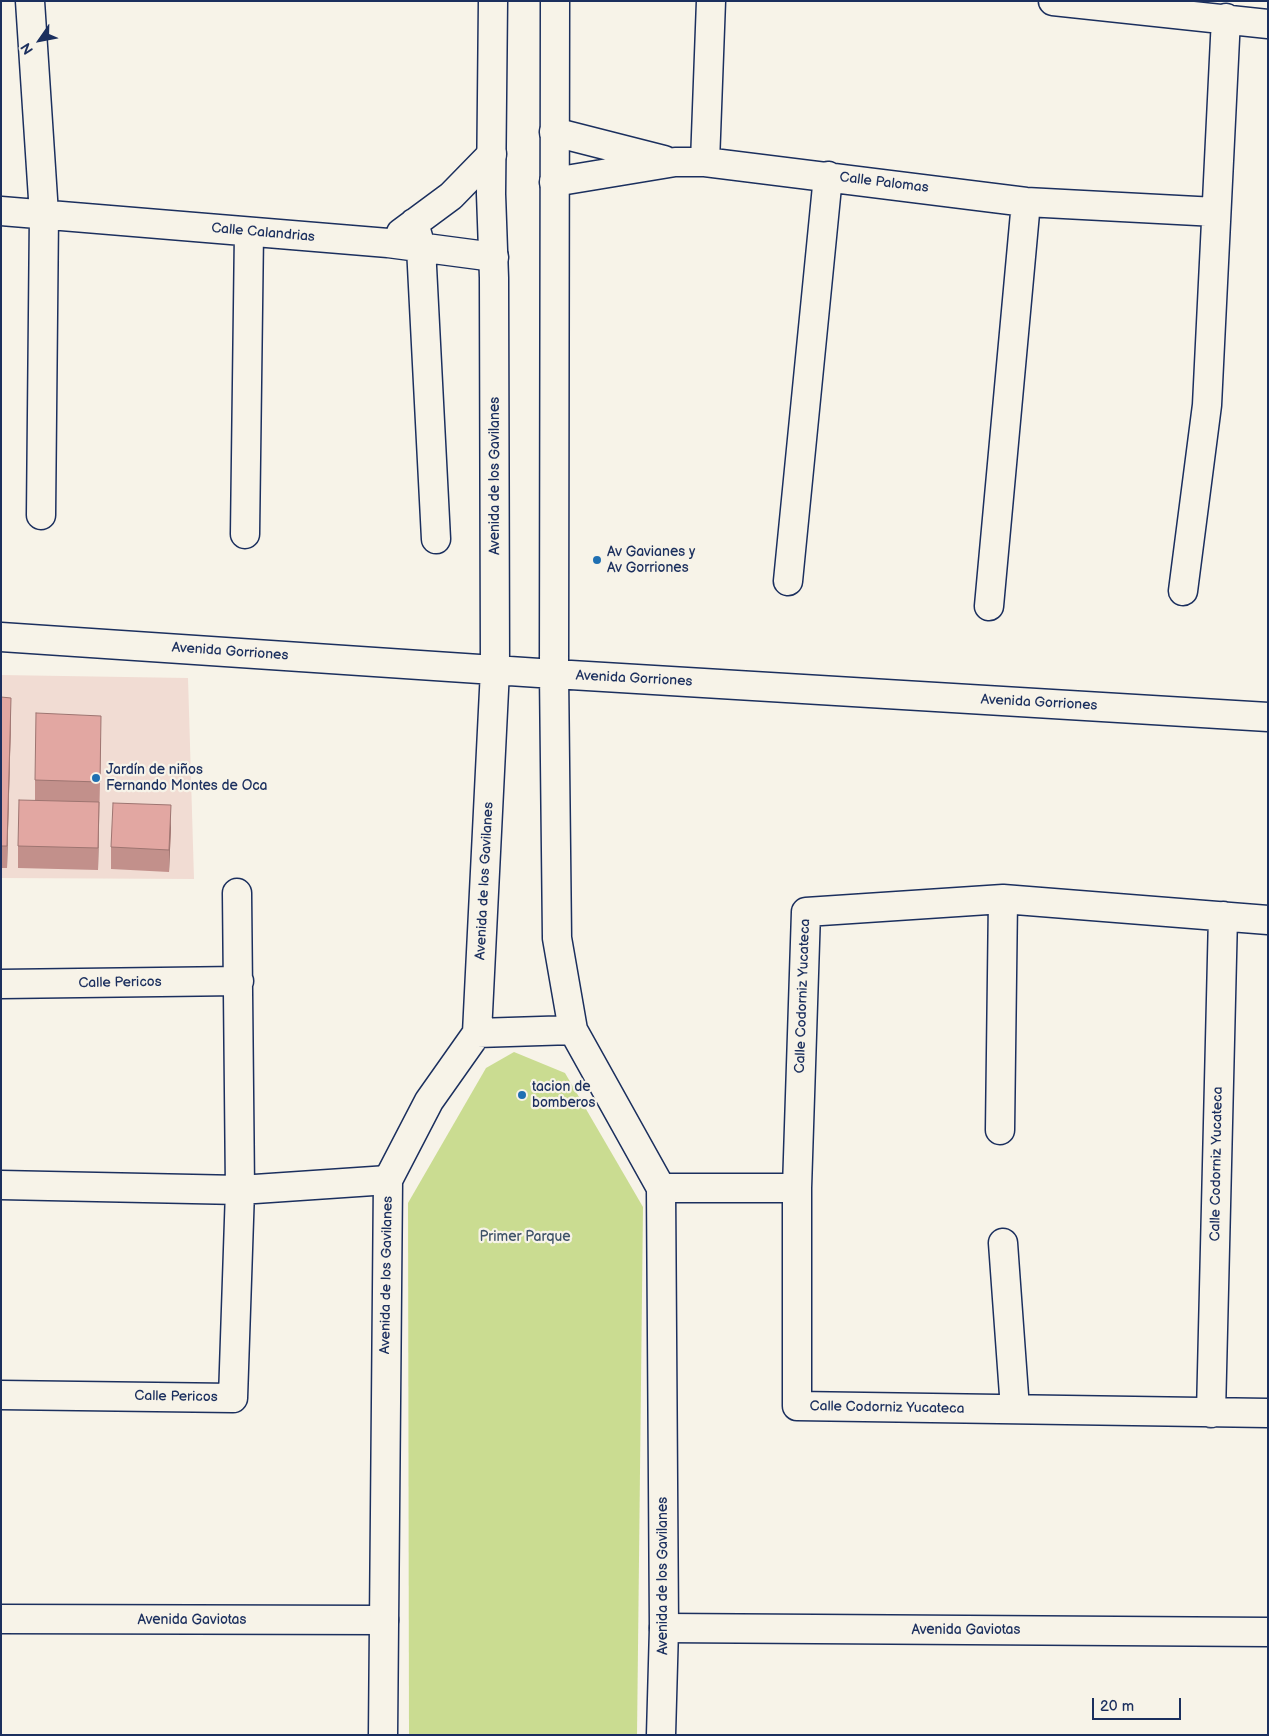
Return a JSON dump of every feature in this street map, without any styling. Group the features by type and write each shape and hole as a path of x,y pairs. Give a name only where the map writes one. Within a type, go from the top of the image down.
{"street":[{"path":"30,1 44,214 41,515"},
{"name":"Avenida de los Gavilanes","path":"383,1735 388,1180 429,1101 477,1033 495,670 493,1"},
{"name":"Avenida de los Gavilanes","path":"555,1 554,674 557,938 573,1030 661,1188 664,1628 661,1735"},
{"path":"705,162 711,1"},
{"path":"1053,1 1268,24"},
{"path":"1183,591 1207,405 1226,18"},
{"path":"554,132 676,162"},
{"name":"Calle Calandrias","path":"1,211 388,243 418,235 451,196 492,154"},
{"name":"Calle Palomas","path":"554,182 676,162 705,162 1026,202 1216,212"},
{"path":"788,581 828,176"},
{"path":"989,606 1026,202"},
{"path":"245,534 249,232"},
{"path":"436,539 418,235 494,257"},
{"name":"Avenida Gorriones","path":"1,637 554,674 1268,717"},
{"name":"Calle Pericos","path":"1,1395 233,1398 240,1190 237,893"},
{"path":"1000,1130 1003,899"},
{"name":"Calle Codorniz Yucateca","path":"1268,920 1003,899 806,912 797,1188 797,1406 1268,1413"},
{"name":"Calle Codorniz Yucateca","path":"1211,1413 1223,916"},
{"name":"Calle Pericos","path":"1,984 239,981"},
{"path":"477,1033 573,1030"},
{"path":"1,1185 240,1190 388,1180"},
{"path":"661,1188 797,1188"},
{"path":"1003,1243 1015,1409"},
{"name":"Avenida Gaviotas","path":"1,1619 384,1620"},
{"name":"Avenida Gaviotas","path":"664,1628 1268,1632"}],"shaded area":[{"name":"Jardín de niños Fernando Montes de Oca","path":"1,675 188,678 194,879 1,878"}],"green space":[{"name":"Primer Parque","path":"514,1052 565,1073 643,1207 637,1735 409,1735 408,1203 486,1068"}],"building":[{"path":"1,697 11,698 7,846 1,846"},
{"path":"36,713 101,716 100,782 35,780"},
{"path":"19,800 99,802 98,848 18,846"},
{"path":"113,803 171,805 169,850 111,847"}],"place":[{"name":"Av Gavianes y Av Gorriones","path":"597,560"},
{"name":"Jardín de niños Fernando Montes de Oca","path":"96,778"},
{"name":"tacion de bomberos","path":"522,1095"}]}
